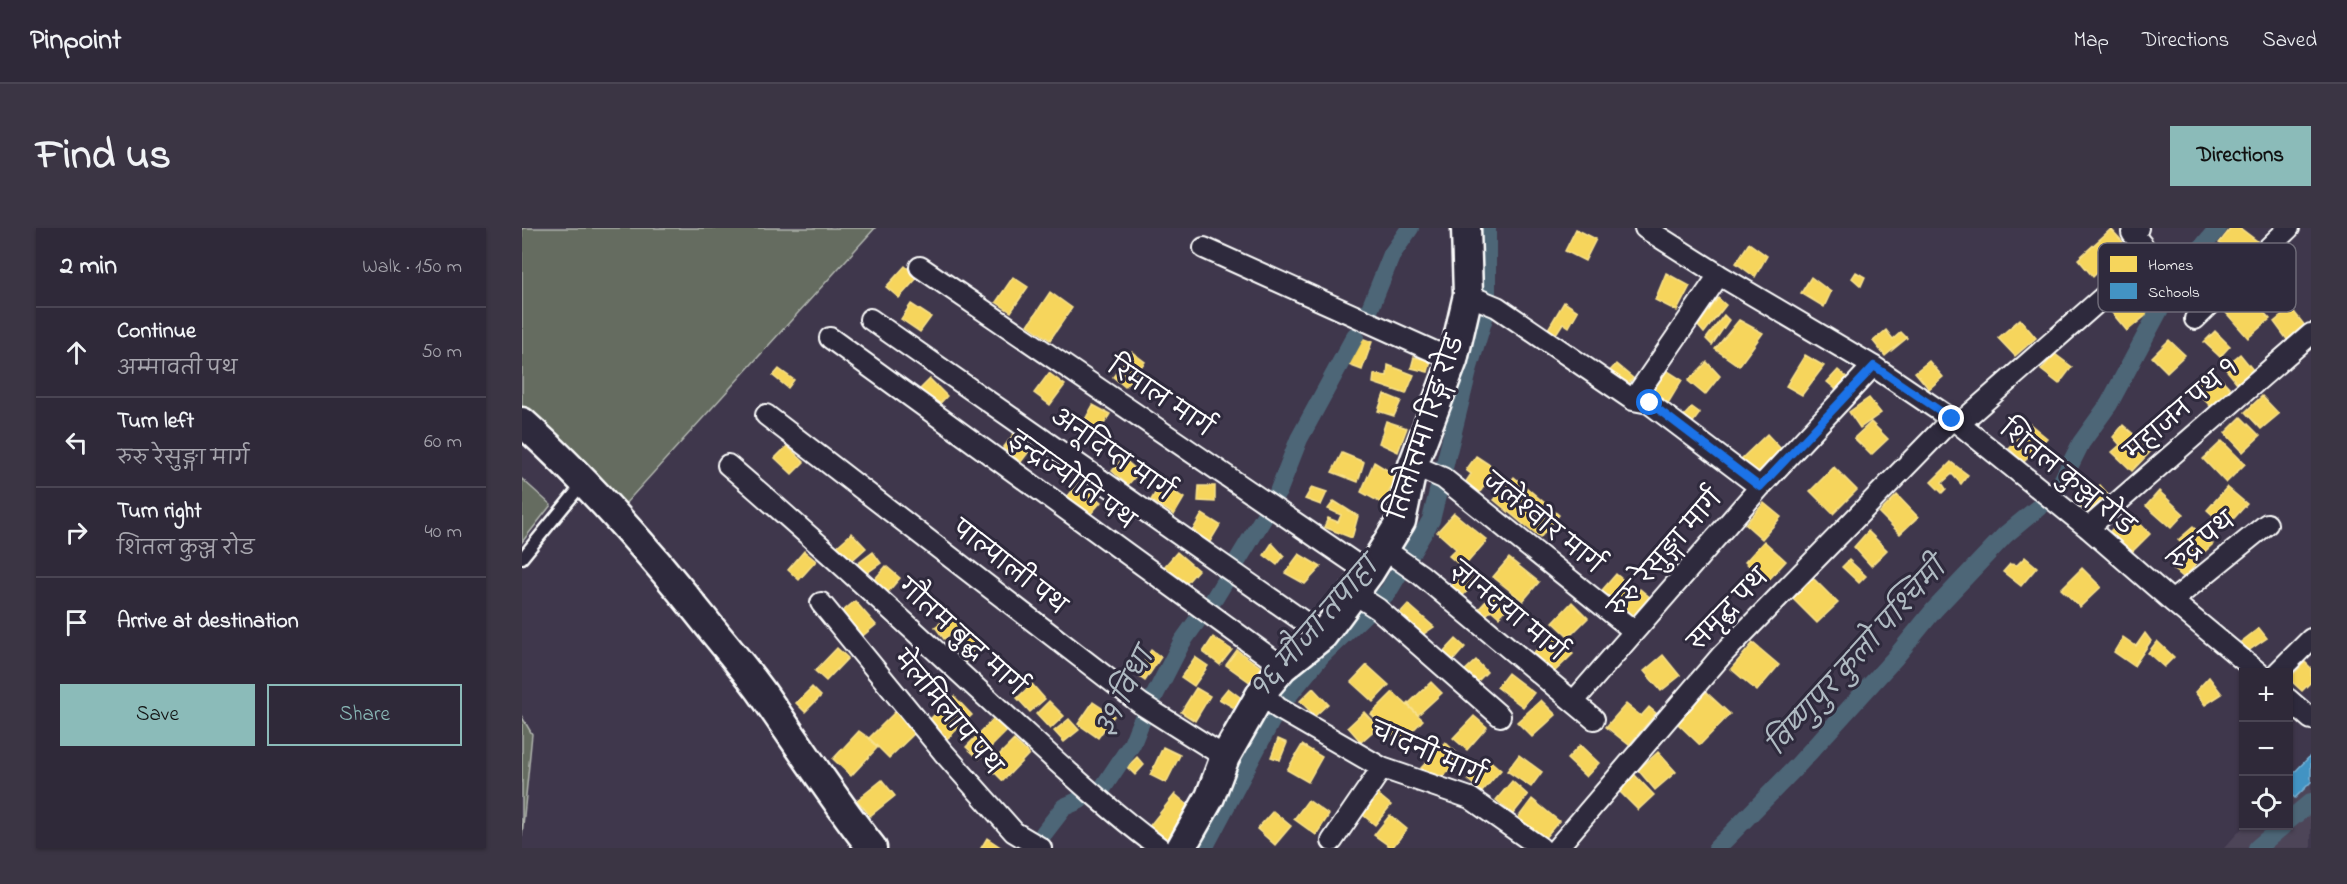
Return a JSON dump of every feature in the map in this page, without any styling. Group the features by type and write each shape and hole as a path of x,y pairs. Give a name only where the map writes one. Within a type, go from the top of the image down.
{"street":[{"name":"तिलोत्तमा रिङ्ग रोड","path":"1181,848 1210,797 1225,757 1262,692 1283,667 1323,635 1362,583 1401,521 1414,465 1453,360 1468,295 1466,228"},
{"name":"शितल कुञ्ज रोड","path":"1645,228 1719,275 1874,366 1955,422 2088,528 2254,668"},
{"path":"2274,243 2289,228"},
{"name":"समृद्ध पथ","path":"2132,230 2141,243"},
{"path":"1204,248 1453,360"},
{"name":"रिमाल मार्ग","path":"920,267 1362,583 1378,609 1500,716"},
{"path":"1633,400 1719,275"},
{"path":"1468,295 1497,308 1633,400 1650,403 1760,487"},
{"name":"समृद्ध पथ","path":"1557,848 1721,656 1955,422 2098,300"},
{"path":"2195,319 2202,312"},
{"name":"अनूदिप्त मार्ग","path":"870,319 1323,635"},
{"name":"महाजन पथ १","path":"2088,528 2311,334"},
{"name":"इन्द्रज्योति पथ","path":"830,338 1283,667"},
{"name":"रुरु रेसुङ्गा मार्ग","path":"1574,701 1760,487 1874,366"},
{"name":"पाल्पाली पथ","path":"766,415 1149,708 1225,757"},
{"path":"522,422 584,482 640,542 760,690 837,803 872,848"},
{"name":"गौतम बुद्ध मार्ग","path":"728,465 812,536 1133,829 1160,848"},
{"name":"जलेश्वोर मार्ग","path":"1414,465 1443,478 1634,631"},
{"name":"रुद्र पथ","path":"2172,601 2267,524"},
{"name":"ज्ञानदया मार्ग","path":"1384,549 1421,575 1594,718"},
{"name":"मेलमिलाप पथ","path":"821,603 943,752 1014,832 1041,848"},
{"path":"2281,668 2311,639"},
{"name":"चादनी मार्ग","path":"1262,692 1278,708 1382,768 1470,798 1540,848"},
{"path":"2293,703 2311,719"},
{"path":"1332,841 1382,768"}],"lane":[{"path":"522,558 584,482"}],"shaded area":[{"path":"522,228 875,228 615,515 522,422"},
{"path":"522,479 551,505 522,542"},
{"path":"522,717 532,734 522,836"},
{"path":"2311,755 2311,848 2224,848 2240,830 2293,830 2293,775"}],"building: Homes":[{"path":"2231,228 2240,228 2257,241 2255,243 2219,243"},
{"path":"1576,229 1596,239 1585,261 1565,251"},
{"path":"2111,229 2123,242 2098,243 2098,272 2093,277 2078,259"},
{"path":"1749,243 1767,256 1755,277 1736,263"},
{"path":"905,266 918,277 899,298 886,287"},
{"path":"1856,272 1865,277 1861,286 1852,278"},
{"path":"1666,273 1690,286 1677,311 1655,300"},
{"path":"1013,277 1028,287 1011,312 996,302"},
{"path":"1811,277 1831,292 1824,307 1801,293"},
{"path":"1050,292 1072,308 1050,340 1028,325"},
{"path":"1718,298 1726,305 1704,333 1698,326"},
{"path":"1564,302 1578,311 1569,327 1563,323 1556,334 1548,329"},
{"path":"911,304 931,317 920,332 901,319"},
{"path":"2111,312 2146,312 2148,314 2127,331"},
{"path":"2225,312 2264,312 2270,319 2248,338"},
{"path":"2286,312 2294,312 2306,327 2288,341 2274,322"},
{"path":"1724,315 1729,320 1712,345 1706,339"},
{"path":"2020,319 2036,338 2015,356 1998,338"},
{"path":"1739,320 1763,333 1739,366 1715,349"},
{"path":"1886,330 1893,339 1901,332 1907,338 1885,356 1873,341"},
{"path":"2215,331 2230,346 2220,357 2204,342"},
{"path":"1356,336 1372,342 1362,370 1346,364"},
{"path":"2169,340 2185,355 2167,372 2152,357"},
{"path":"1132,352 1145,362 1125,387 1113,377"},
{"path":"2055,354 2072,367 2059,384 2041,370"},
{"path":"2240,354 2253,370 2237,383 2224,367"},
{"path":"1805,355 1824,366 1802,395 1786,386"},
{"path":"1414,357 1431,361 1428,372 1411,368"},
{"path":"1929,361 1943,377 1929,389 1915,372"},
{"path":"1707,362 1720,376 1705,395 1688,381"},
{"path":"1616,364 1633,378 1626,387 1608,373"},
{"path":"1388,365 1414,375 1406,394 1373,383 1374,374 1387,376"},
{"path":"1663,368 1682,380 1667,405 1648,394"},
{"path":"2211,368 2231,389 2212,408 2192,387"},
{"path":"779,369 794,380 788,388 773,376"},
{"path":"1838,370 1849,379 1839,392 1827,382"},
{"path":"1049,373 1065,385 1050,405 1034,393"},
{"path":"930,379 947,396 934,410 917,392"},
{"path":"1384,394 1401,401 1394,416 1378,411"},
{"path":"2262,396 2279,414 2261,429 2245,412"},
{"path":"1869,398 1881,413 1860,428 1849,412"},
{"path":"1093,405 1110,414 1098,434 1082,425"},
{"path":"1692,407 1700,413 1691,425 1682,418"},
{"path":"2241,417 2260,436 2243,452 2225,433"},
{"path":"1386,421 1407,428 1398,452 1379,443"},
{"path":"1871,422 1888,439 1871,455 1854,438"},
{"path":"2030,424 2047,438 2023,463 2009,448"},
{"path":"2123,425 2152,450 2132,471 2112,452 2120,445 2113,437"},
{"path":"1016,431 1034,445 1021,462 1003,448"},
{"path":"1767,434 1783,451 1757,476 1741,459"},
{"path":"2222,441 2245,464 2226,483 2203,459"},
{"path":"787,446 804,462 792,474 775,458"},
{"path":"1342,453 1364,462 1358,482 1332,472"},
{"path":"1476,456 1496,469 1478,495 1463,486 1471,474 1466,470"},
{"path":"1123,458 1139,472 1128,485 1112,471"},
{"path":"1374,462 1397,476 1383,504 1361,492"},
{"path":"1951,462 1968,475 1961,484 1952,474 1942,483 1946,489 1942,493 1931,482"},
{"path":"1834,467 1857,490 1833,514 1810,491"},
{"path":"1514,477 1559,515 1540,538 1494,500"},
{"path":"1079,483 1101,502 1089,516 1067,497"},
{"path":"1161,483 1184,498 1174,515 1151,500"},
{"path":"2100,485 2108,494 2086,514 2077,504"},
{"path":"1199,486 1215,486 1215,502 1198,501"},
{"path":"1312,487 1327,492 1321,505 1305,499"},
{"path":"2227,487 2247,504 2226,527 2207,510"},
{"path":"2159,491 2184,514 2171,528 2146,506"},
{"path":"1897,495 1918,517 1900,534 1879,513"},
{"path":"1334,501 1358,516 1352,538 1324,527 1328,518 1338,522 1341,515 1328,509"},
{"path":"1764,503 1781,517 1762,539 1745,524"},
{"path":"1454,513 1487,540 1463,568 1449,556 1456,549 1437,532"},
{"path":"2130,513 2150,534 2131,553 2110,531"},
{"path":"1202,514 1220,525 1208,545 1190,535"},
{"path":"2193,527 2213,544 2198,558 2178,540"},
{"path":"1868,531 1887,550 1871,566 1854,547"},
{"path":"852,533 866,548 848,564 834,549"},
{"path":"1764,541 1786,561 1767,582 1745,562"},
{"path":"1272,543 1284,556 1277,565 1264,555"},
{"path":"804,551 816,561 799,580 788,570"},
{"path":"873,552 881,563 864,575 856,565"},
{"path":"1177,552 1198,570 1185,585 1164,567"},
{"path":"2181,552 2196,564 2184,578 2169,565"},
{"path":"1299,554 1321,567 1305,584 1285,573"},
{"path":"2025,557 2037,567 2021,586 2003,572 2010,564 2017,565"},
{"path":"1509,558 1539,582 1523,601 1493,577"},
{"path":"1849,560 1866,576 1859,583 1842,567"},
{"path":"886,566 900,578 888,592 874,580"},
{"path":"1469,568 1480,579 1458,600 1447,590"},
{"path":"2082,568 2101,587 2080,607 2061,589"},
{"path":"1616,574 1633,588 1622,601 1615,595 1607,604 1597,596"},
{"path":"1811,576 1838,603 1817,623 1790,596"},
{"path":"1640,589 1651,598 1632,619 1621,610"},
{"path":"1494,592 1510,605 1499,617 1491,610 1479,623 1476,612"},
{"path":"855,601 876,625 859,639 838,615"},
{"path":"1572,602 1588,618 1569,637 1553,622"},
{"path":"1408,604 1434,627 1422,635 1398,615"},
{"path":"951,615 960,627 944,639 935,627"},
{"path":"2259,628 2267,638 2248,651 2241,642"},
{"path":"962,632 978,645 965,662 949,649"},
{"path":"2145,633 2151,641 2134,666 2114,652 2123,637 2136,646"},
{"path":"1553,634 1573,654 1550,676 1530,656"},
{"path":"1213,637 1232,650 1220,665 1203,652"},
{"path":"1456,639 1465,647 1452,662 1442,654"},
{"path":"2157,641 2174,657 2164,667 2148,653"},
{"path":"1753,643 1779,665 1757,691 1731,669"},
{"path":"837,648 848,658 826,681 815,671"},
{"path":"1151,650 1161,657 1145,681 1135,674"},
{"path":"1237,650 1262,668 1251,683 1226,665"},
{"path":"1663,655 1680,676 1661,691 1644,671"},
{"path":"1195,657 1208,666 1194,686 1181,677"},
{"path":"1476,660 1487,672 1474,685 1462,673"},
{"path":"2305,662 2311,668 2311,682 2302,691 2293,683 2293,675"},
{"path":"1367,665 1389,685 1373,702 1351,682"},
{"path":"1508,673 1534,693 1523,707 1497,687"},
{"path":"2209,677 2222,694 2205,705 2195,692"},
{"path":"1431,682 1442,693 1418,715 1408,704"},
{"path":"1032,684 1045,699 1030,712 1017,698"},
{"path":"812,687 821,696 805,712 796,703"},
{"path":"1196,688 1210,696 1195,721 1181,712"},
{"path":"1228,688 1244,700 1236,709 1219,699"},
{"path":"1313,688 1328,704 1315,716 1300,701"},
{"path":"1393,692 1423,720 1401,743 1371,714"},
{"path":"1706,692 1730,714 1700,745 1677,723"},
{"path":"954,696 972,715 947,739 929,720"},
{"path":"1541,700 1556,715 1532,737 1517,722"},
{"path":"1049,701 1064,716 1050,729 1036,714"},
{"path":"1093,702 1114,716 1098,738 1078,724"},
{"path":"1626,704 1641,716 1649,707 1656,713 1629,745 1606,727"},
{"path":"896,711 917,731 889,758 869,738"},
{"path":"1364,712 1378,727 1361,742 1348,727"},
{"path":"997,715 1010,728 979,759 966,747"},
{"path":"1474,716 1487,727 1467,750 1453,738"},
{"path":"1069,719 1079,730 1064,742 1054,731"},
{"path":"859,731 877,748 851,776 833,759"},
{"path":"1278,739 1287,743 1280,760 1271,757"},
{"path":"1014,740 1029,754 1003,781 988,766"},
{"path":"1445,742 1461,757 1438,783 1421,768"},
{"path":"1302,745 1322,757 1308,782 1287,770"},
{"path":"1580,745 1599,763 1586,777 1567,759"},
{"path":"1163,747 1180,755 1166,783 1150,775"},
{"path":"1658,752 1676,772 1655,790 1638,770"},
{"path":"1519,755 1542,772 1531,787 1507,771"},
{"path":"1137,757 1144,765 1135,775 1127,767"},
{"path":"1487,758 1501,770 1482,792 1468,780"},
{"path":"1633,773 1654,795 1638,810 1617,789"},
{"path":"882,780 895,796 870,816 857,800"},
{"path":"1512,781 1528,795 1513,814 1496,800"},
{"path":"1374,791 1391,805 1375,825 1358,811"},
{"path":"1175,794 1195,811 1168,845 1147,829"},
{"path":"1532,799 1559,821 1543,840 1517,819"},
{"path":"1308,800 1329,815 1316,835 1294,819"},
{"path":"1273,811 1291,826 1275,845 1257,829"},
{"path":"1390,815 1407,829 1392,848 1374,835"},
{"path":"987,838 1002,848 981,848"}],"building: Schools":[{"path":"2311,755 2311,782 2295,798 2293,796 2293,774"}],"waterway":[{"name":"३१ विधा","path":"1369,311 1392,254 1410,228"},
{"name":"१६ मौजा तपाहा","path":"1204,848 1278,708 1321,656 1388,592 1431,520 1469,367 1487,308 1487,228"},
{"name":"विष्णुपुर कुलो पश्चिमी","path":"2206,243 2218,228"},
{"name":"विष्णुपुर कुलो पश्चिमी","path":"2057,491 2081,443 2109,404 2158,312"},
{"name":"३१ विधा","path":"1278,492 1299,439 1355,336"},
{"name":"विष्णुपुर कुलो पश्चिमी","path":"1717,848 1797,766 1894,659 1934,610 2005,535 2039,507"},
{"name":"३१ विधा","path":"1214,599 1264,517"},
{"name":"३१ विधा","path":"1102,789 1132,744 1182,642 1197,621"},
{"name":"३१ विधा","path":"1044,833 1064,807 1080,800"},
{"path":"2293,817 2311,802"},
{"path":"2257,848 2278,830"}],"route":[{"path":"1650,403 1760,487 1874,366 1952,419"}]}
